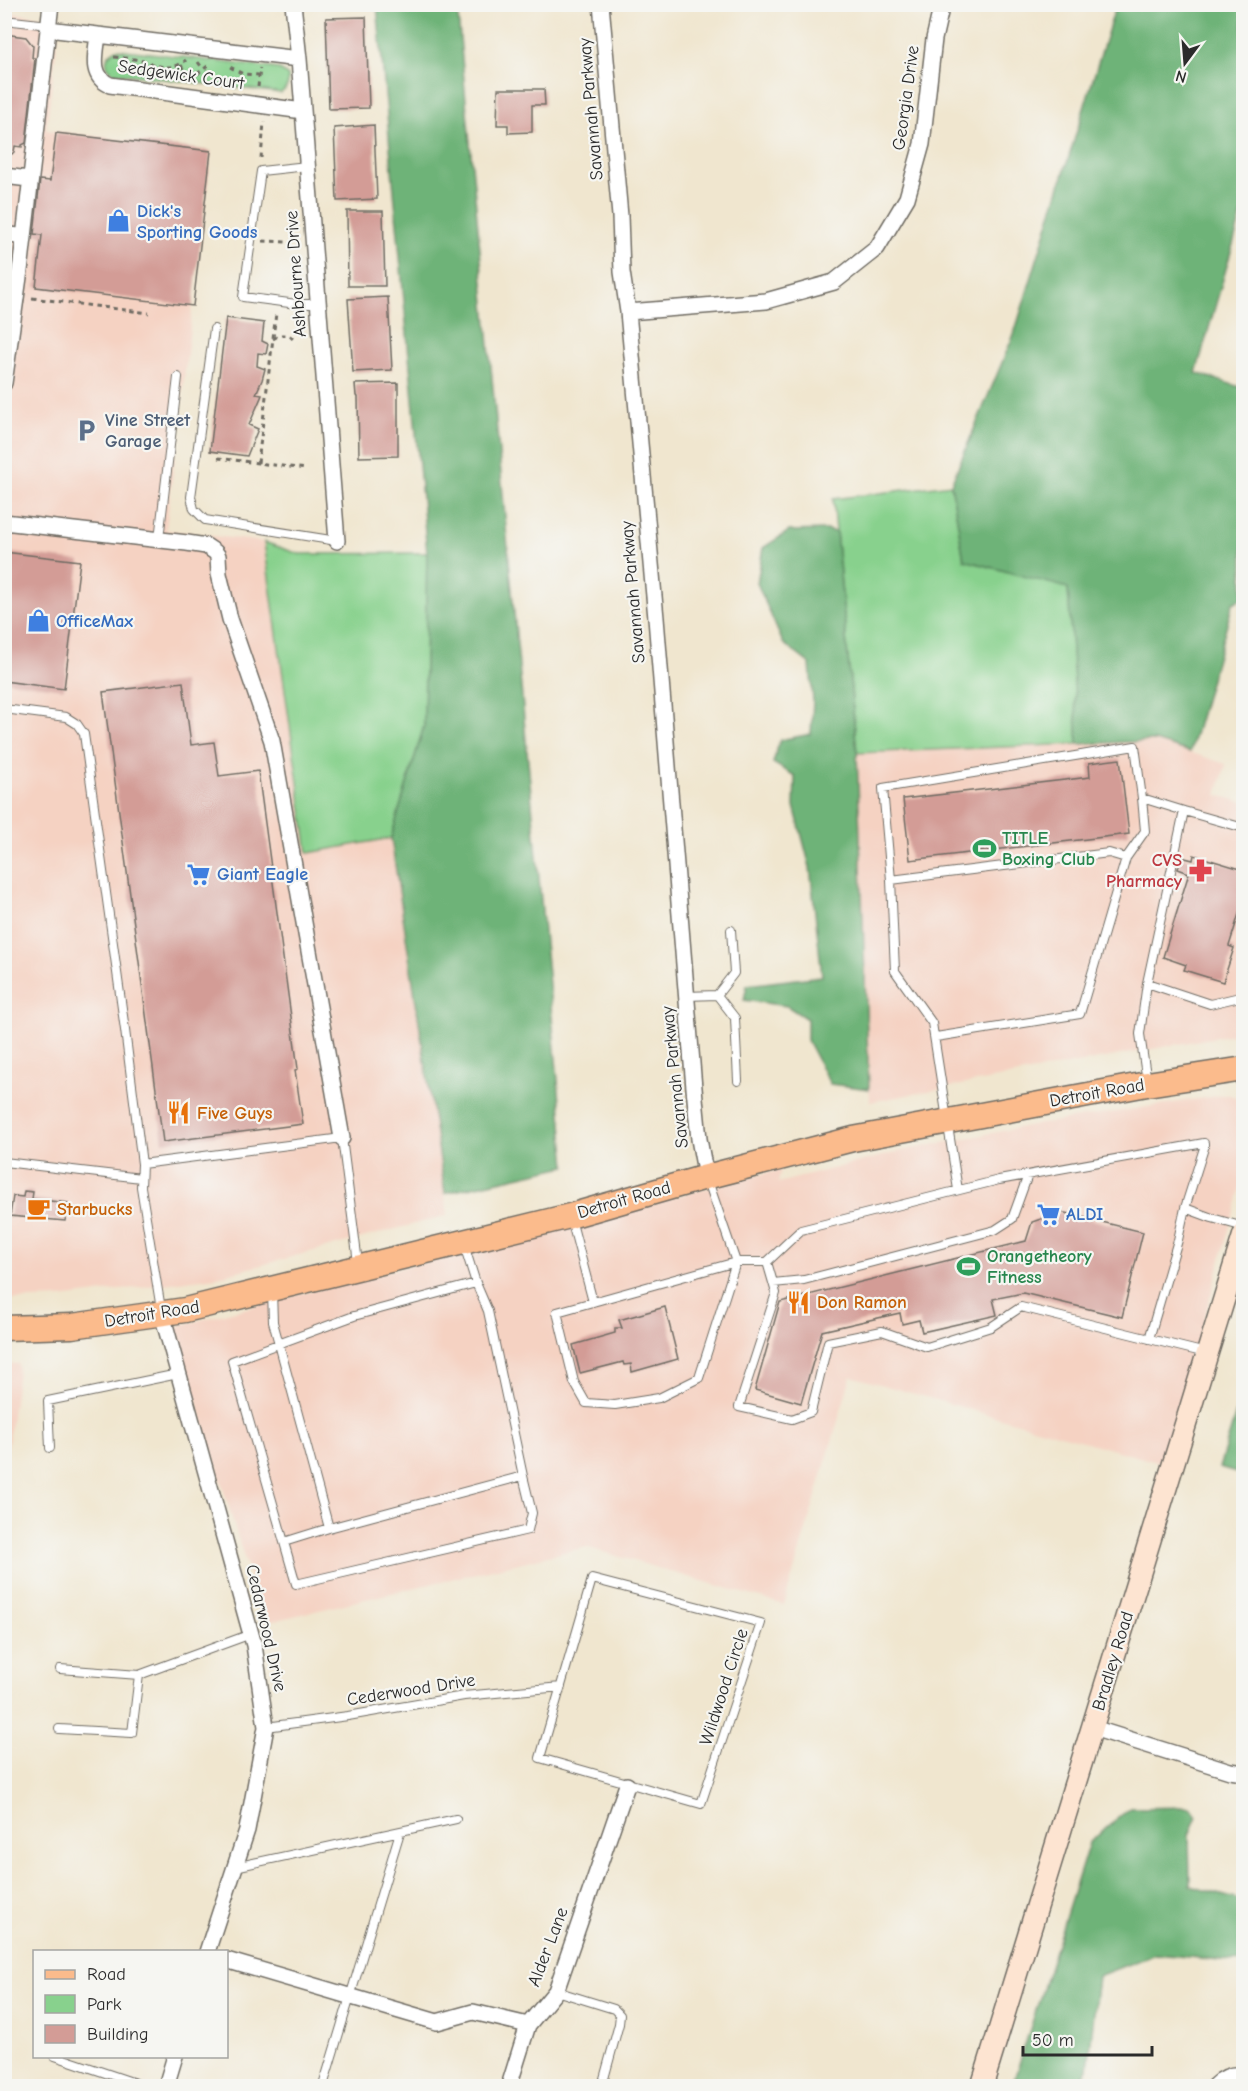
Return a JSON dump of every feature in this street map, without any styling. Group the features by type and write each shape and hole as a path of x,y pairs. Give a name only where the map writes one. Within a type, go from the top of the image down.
{"main road":[{"name":"Detroit Road","path":"4,1328 72,1326 162,1314 272,1290 570,1216 706,1177 853,1139 1147,1084 1244,1069"}],"street":[{"path":"4,383 24,237 51,4"},
{"name":"Ashbourne Drive","path":"293,4 337,541"},
{"name":"Savannah Parkway","path":"601,4 620,216 622,272 628,312 656,618 686,996 699,1139 706,1177"},
{"name":"Georgia Drive","path":"628,312 766,301 834,282 877,248 907,198 922,144 934,39 942,4"},
{"path":"48,27 299,59"},
{"name":"Sedgewick Court","path":"98,35 95,69 102,81 110,86 303,111"},
{"path":"4,176 29,180"},
{"path":"4,234 24,237"},
{"path":"4,522 206,546 218,556 219,574 230,619 272,741 342,1138"},
{"name":"Bradley Road","path":"982,2086 1244,1234"},
{"name":"Cedarwood Drive","path":"162,1314 251,1634 266,1727 247,1830 208,1950"},
{"path":"1093,1728 1230,1771 1244,1773"},
{"name":"Alder Lane","path":"528,2025 556,1991 627,1785"},
{"path":"228,1961 437,2022 473,2012 528,2025 509,2086"},
{"path":"166,2086 174,2058"},
{"path":"1214,2086 1221,2079 1230,2075 1244,2075"}],"lane":[{"path":"4,20 48,27"},
{"path":"307,166 261,171 243,297 297,304 317,304"},
{"path":"214,329 191,497 194,508 204,520 337,541"},
{"path":"159,539 178,377"},
{"path":"4,709 66,717 77,724 84,734 125,1030 141,1179 162,1314"},
{"path":"936,1037 1080,1014 1126,858 1145,831 1135,746 883,788 891,880 895,971 932,1023 958,1190"},
{"path":"1142,798 1244,828"},
{"path":"1147,1084 1140,1034 1147,983 1184,811"},
{"path":"891,880 1109,853 1126,858"},
{"path":"717,995 734,973 731,930"},
{"path":"1147,983 1210,1004 1244,996"},
{"path":"686,996 717,995"},
{"path":"717,995 735,1018 738,1081"},
{"path":"141,1164 342,1138 359,1268"},
{"path":"706,1177 736,1262 699,1378 659,1398 615,1405 586,1403 574,1382 557,1312 736,1262 767,1262 801,1230 958,1190 1204,1143 1149,1339"},
{"path":"4,1162 141,1179"},
{"path":"773,1284 804,1280 995,1230 1012,1219 1028,1175"},
{"path":"1185,1208 1244,1227"},
{"path":"570,1216 594,1302"},
{"path":"463,1241 476,1283 488,1311 532,1513 528,1530 296,1584 232,1361 354,1316 476,1283"},
{"path":"767,1262 776,1293 739,1407 792,1419 811,1412 828,1342 882,1330 927,1347 991,1327 1021,1307 1206,1353"},
{"path":"272,1290 273,1322 329,1528"},
{"path":"50,1449 48,1401 178,1374"},
{"path":"284,1542 523,1476"},
{"name":"Wildwood Circle","path":"592,1579 761,1623 701,1804 627,1785 540,1758 561,1687 592,1579"},
{"path":"60,1669 140,1675 251,1634"},
{"path":"59,1729 132,1734 140,1675"},
{"name":"Cederwood Drive","path":"266,1727 348,1716 464,1696 561,1687"},
{"path":"235,1867 456,1819"},
{"path":"323,2086 400,1832"},
{"path":"556,1991 614,2009 620,2015 602,2086"},
{"path":"61,2058 144,2086"}],"path":[{"path":"113,65 114,50"},
{"path":"114,57 137,60 165,68 181,65 187,60"},
{"path":"258,87 261,63"},
{"path":"224,64 243,74 259,75"},
{"path":"181,65 189,80 207,66 215,65"},
{"path":"261,158 264,114"},
{"path":"251,240 288,242"},
{"path":"30,298 149,313"},
{"path":"258,463 276,310"},
{"path":"273,339 280,335 289,335 297,342"},
{"path":"218,458 306,469"}],"shaded area":[{"path":"4,12 60,19 46,130 211,151 166,530 264,542 308,853 391,838 448,1215 216,1277 60,1298 5,1300"},
{"path":"1155,741 1226,764 1217,795 1243,802 1243,1032 870,1102 857,753"},
{"path":"1223,1095 1243,1100 1243,1179 1164,1464 851,1376 784,1605 586,1547 264,1623 174,1327 781,1169 778,1183 902,1151 1028,1126"},
{"path":"4,1363 19,1364 5,1467"}],"green space":[{"path":"377,5 457,5 566,1166 445,1193 391,838 424,726 427,553"},
{"path":"1116,5 1243,5 1243,210 1196,373 1243,388 1243,598 1233,603 1190,752 1155,741 1078,744 1068,588 964,560 951,484 1014,334"},
{"path":"117,49 279,69 288,76 288,84 281,93 114,73 108,67 106,60"},
{"path":"951,484 964,560 1068,587 1078,744 857,753 833,499"},
{"path":"827,530 836,532 857,753 869,1089 830,1084 807,1040 807,1019 787,1006 744,1000 747,985 822,976 810,867 794,806 795,776 773,763 780,740 811,734 813,701 810,664 783,643 757,583 763,548 789,531"},
{"path":"264,542 299,554 427,553 424,726 391,838 308,853"},
{"path":"1243,1390 1243,1475 1219,1468"},
{"path":"1190,1807 1197,1816 1189,1835 1190,1886 1243,1901 1243,1962 1155,1954 1098,1976 1088,2069 1078,2086 1012,2086 1089,1843 1130,1808"}],"building":[{"path":"366,17 369,108 329,109 326,18"},
{"path":"4,34 26,37 33,46 32,58 35,58 26,143 22,147 15,146 12,154 4,153"},
{"path":"498,89 544,89 545,105 532,105 532,132 508,133 508,125 497,125"},
{"path":"374,125 377,199 337,201 334,128"},
{"name":"Dick's Sporting Goods","path":"56,133 211,151 193,306 36,287 42,235 34,234 40,180 50,181"},
{"path":"347,211 383,211 385,286 348,286"},
{"path":"388,297 392,370 353,372 348,299"},
{"path":"226,318 264,323 262,341 268,344 266,354 258,353 257,366 265,369 256,394 262,395 249,425 258,429 247,456 210,451"},
{"path":"398,383 398,456 359,457 358,397 355,384"},
{"name":"OfficeMax","path":"4,552 80,561 64,689 4,681"},
{"name":"Giant Eagle","path":"183,682 191,745 214,742 219,776 258,771 298,1069 295,1070 303,1124 163,1142 103,692"},
{"path":"1120,759 1129,834 910,860 903,799 1090,777 1089,763"},
{"name":"CVS Pharmacy","path":"1194,855 1244,870 1244,898 1229,946 1234,948 1223,982 1184,970 1186,965 1163,957 1189,873 1178,869 1181,857 1193,860"},
{"name":"Starbucks","path":"24,1191 33,1192 32,1199 68,1203 65,1221 10,1216 13,1196 23,1197"},
{"path":"1061,1212 1143,1232 1122,1317 1023,1293 993,1299 997,1315 922,1332 919,1320 902,1324 900,1313 822,1331 801,1403 755,1390 780,1302 1026,1241 1032,1222"},
{"path":"665,1307 678,1359 632,1372 631,1364 624,1365 623,1362 580,1373 573,1345 615,1333 615,1328 622,1328 619,1320"}],"place":[{"name":"Dick's Sporting Goods","path":"119,221"},
{"name":"Vine Street Garage","path":"87,430"},
{"name":"OfficeMax","path":"38,621"},
{"name":"TITLE Boxing Club","path":"984,848"},
{"name":"CVS Pharmacy","path":"1200,870"},
{"name":"Giant Eagle","path":"199,874"},
{"name":"Five Guys","path":"179,1113"},
{"name":"Starbucks","path":"39,1209"},
{"name":"ALDI","path":"1048,1214"},
{"name":"Orangetheory Fitness","path":"969,1266"},
{"name":"Don Ramon","path":"799,1302"}]}
